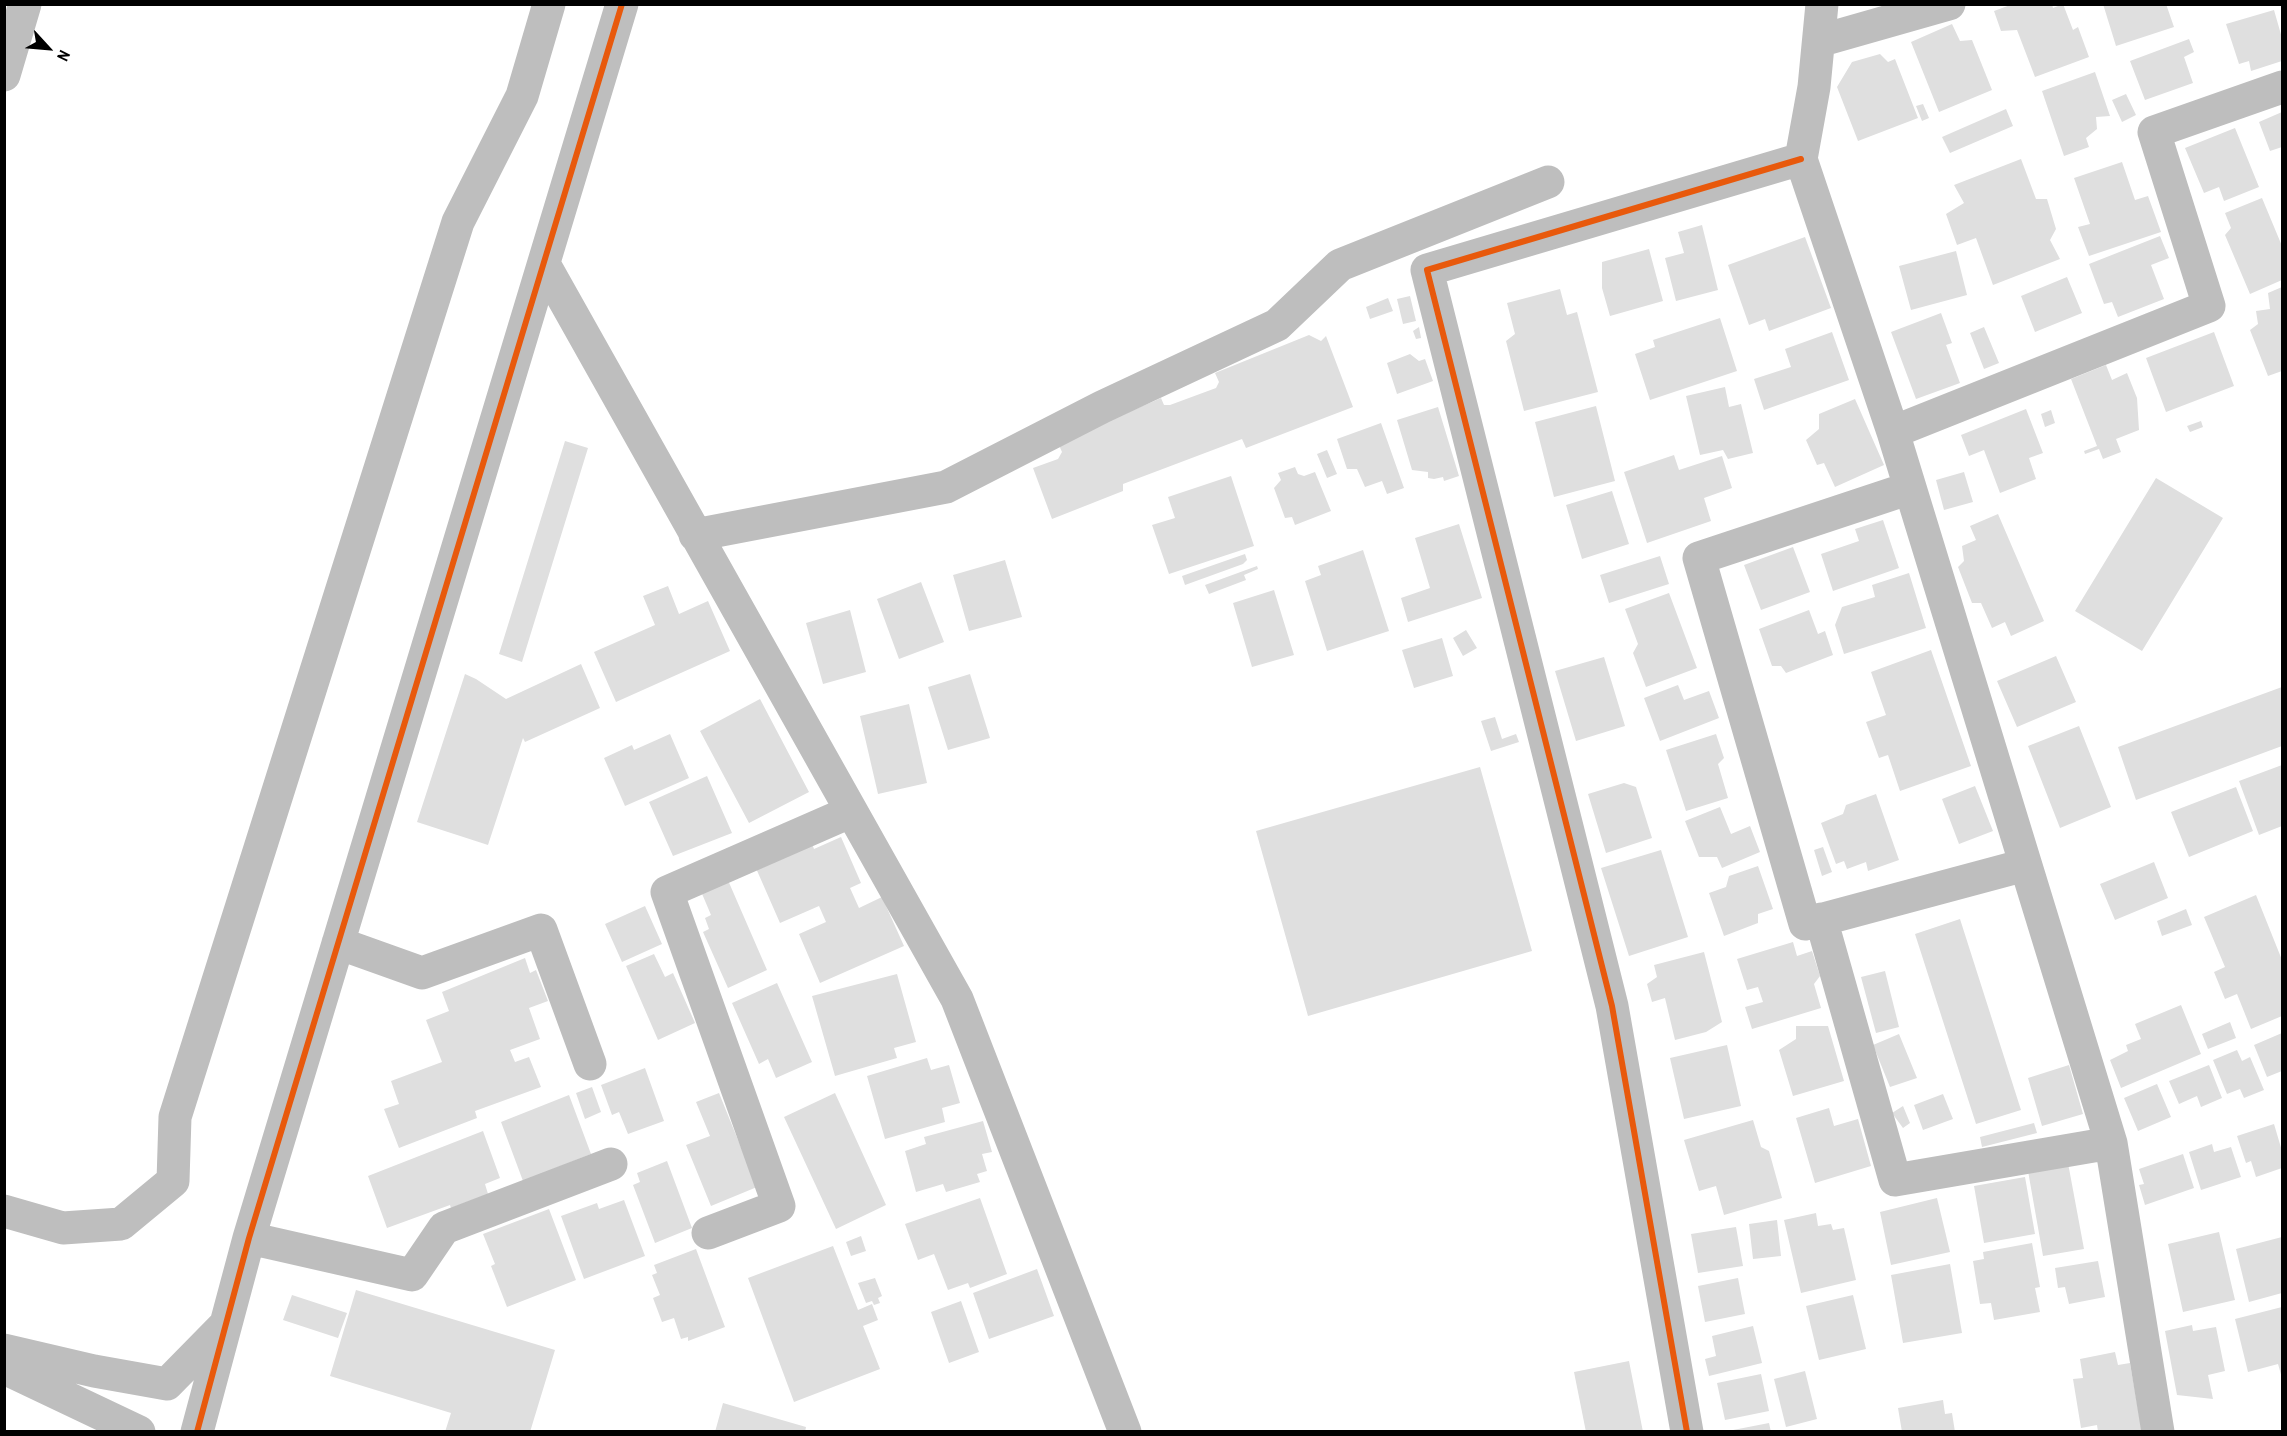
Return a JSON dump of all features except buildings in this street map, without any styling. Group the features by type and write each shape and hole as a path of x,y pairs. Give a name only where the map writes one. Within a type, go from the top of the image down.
{"street":[{"path":"4,75 25,4"},
{"path":"4,1211 63,1228 121,1224 173,1181 174,1117 454,233 522,96 549,4"},
{"path":"197,1431 249,1238 622,4"},
{"path":"1822,4 1819,41 1801,159 1893,432 2111,1143 2158,1431"},
{"path":"1819,41 1949,4"},
{"path":"1893,432 2209,306 2154,132 2283,87"},
{"path":"1687,1431 1612,1006 1427,270 1801,159"},
{"path":"695,535 946,487 1102,406 1277,325 1340,265 1548,182"},
{"path":"544,264 957,999 1125,1431"},
{"path":"1910,488 1699,558 1895,1180 2111,1143"},
{"path":"708,1233 779,1206 667,892 850,812"},
{"path":"1813,921 2025,865"},
{"path":"338,943 422,973 542,930 590,1064"},
{"path":"249,1238 412,1275 444,1228 611,1164"},
{"path":"4,1350 94,1371 167,1384 224,1326"},
{"path":"4,1368 140,1431"}],"cycle path":[{"path":"197,1432 249,1238 622,4"},
{"path":"1687,1432 1612,1006 1427,270 1801,159"}]}
